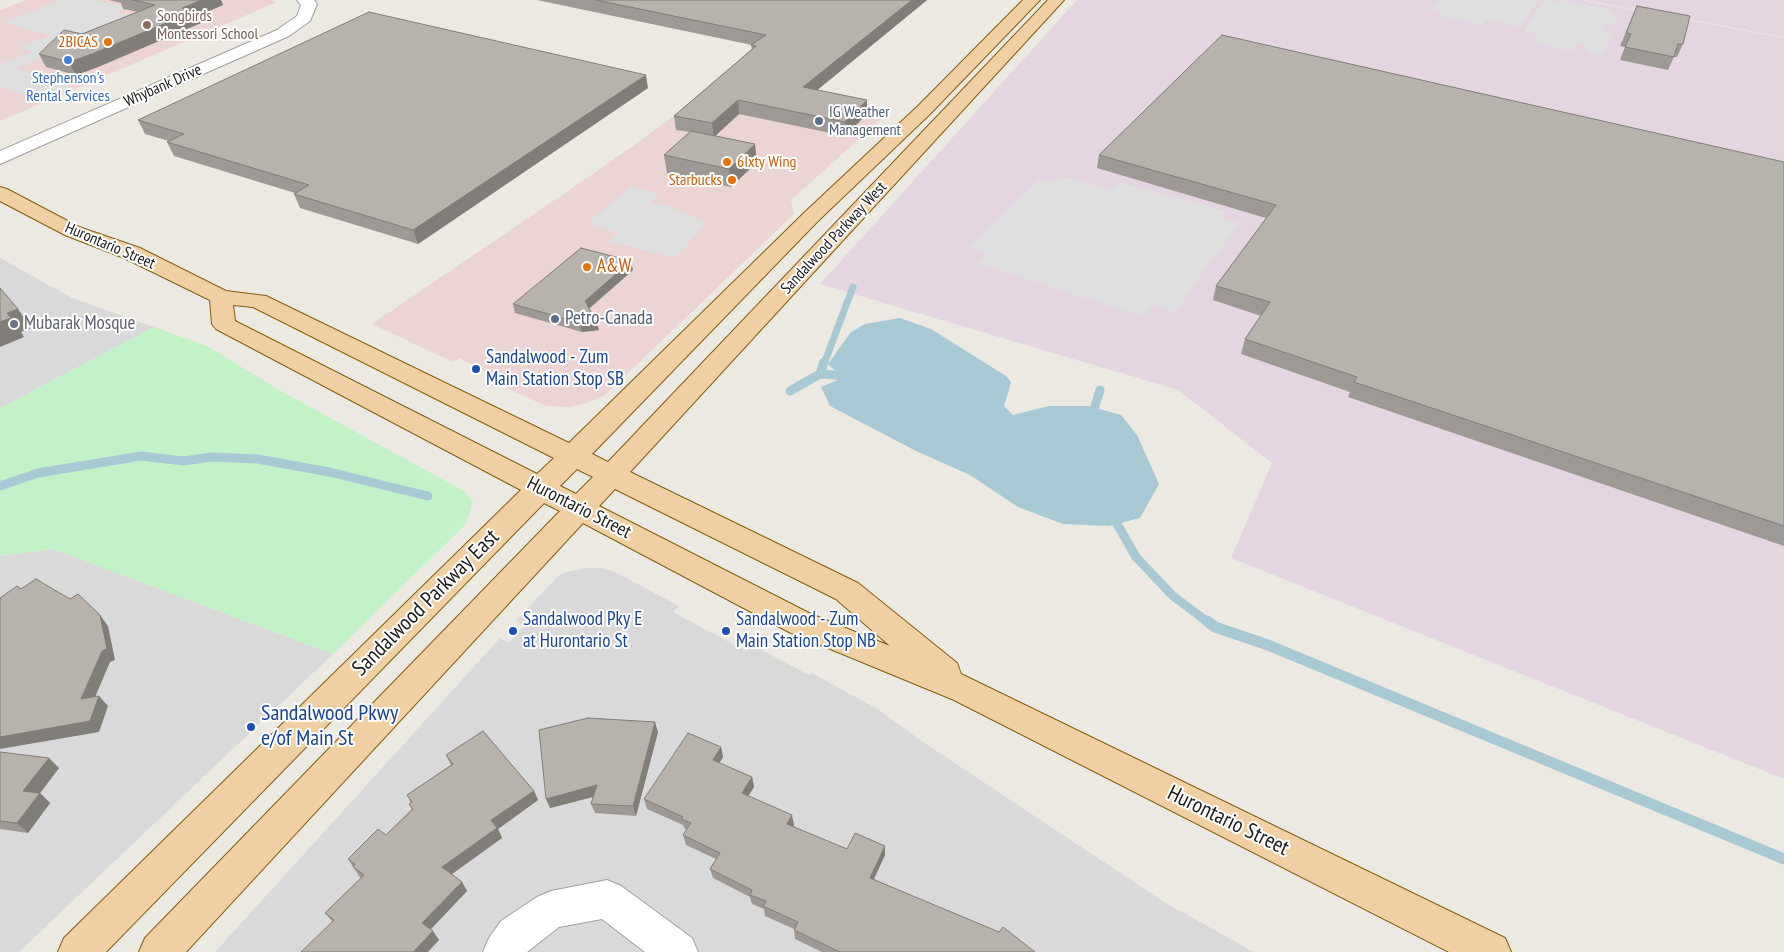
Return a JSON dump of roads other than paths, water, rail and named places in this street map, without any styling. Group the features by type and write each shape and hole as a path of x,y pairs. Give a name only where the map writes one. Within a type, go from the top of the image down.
{"main road":[{"name":"Sandalwood Parkway West","path":"540,488 811,217 924,110 1032,0"},
{"name":"Sandalwood Parkway West","path":"580,509 1056,0"},
{"name":"Hurontario Street","path":"0,193 72,231 132,252 221,297 258,300 847,591 966,690"},
{"name":"Hurontario Street","path":"221,297 224,324 800,623 966,690 1491,952"},
{"name":"Sandalwood Parkway East","path":"78,952 540,488"},
{"path":"159,952 580,509"}],"street":[{"name":"Whybank Drive","path":"0,158 283,33 304,18 309,4 305,0"},
{"path":"503,952 515,935 550,910 607,899 678,952"}],"water":[{"path":"900,318 931,329 1006,376 1011,382 1004,406 1013,415 1049,406 1089,406 1121,415 1137,435 1159,484 1140,518 1109,526 1063,524 1018,507 970,475 916,451 830,406 821,387 838,380 839,374 828,364 851,332 865,324"}],"waterway":[{"path":"824,364 853,287"},
{"path":"820,374 824,362"},
{"path":"790,391 820,374"},
{"path":"820,374 850,376"},
{"path":"1091,419 1100,390"},
{"path":"0,486 38,473 141,456 184,461 212,457 258,459 329,472 428,496"},
{"path":"1112,515 1136,557 1173,596 1209,623"},
{"path":"1207,621 1215,627 1268,645 1784,859"}],"place":[{"name":"Songbirds Montessori School","path":"147,25"},
{"name":"2BICAS","path":"108,42"},
{"name":"Stephenson's Rental Services","path":"68,60"},
{"name":"IG Weather Management","path":"819,121"},
{"name":"6Ixty Wing","path":"727,162"},
{"name":"Starbucks","path":"732,180"},
{"name":"A&W","path":"587,267"},
{"name":"Petro-Canada","path":"555,319"},
{"name":"Mubarak Mosque","path":"14,324"},
{"name":"Sandalwood - Zum Main Station Stop SB","path":"476,369"},
{"name":"Sandalwood Pky E at Hurontario St","path":"513,631"},
{"name":"Sandalwood - Zum Main Station Stop NB","path":"726,631"},
{"name":"Sandalwood Pkwy e/of Main St","path":"251,727"}]}
